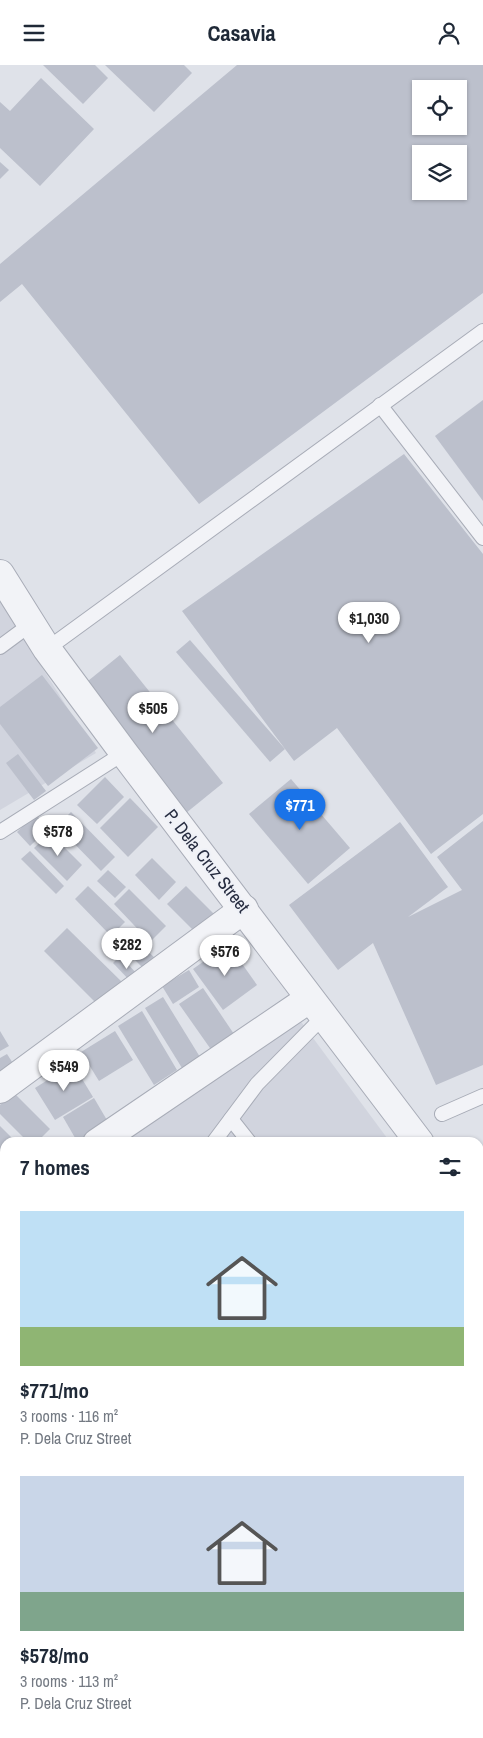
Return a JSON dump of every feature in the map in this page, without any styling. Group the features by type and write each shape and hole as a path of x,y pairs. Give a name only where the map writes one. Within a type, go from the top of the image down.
{"street":[{"name":"P. Dela Cruz Street","path":"0,574 47,649 244,909 316,1008 415,1137"},
{"path":"0,1089 244,909"},
{"path":"107,1137 316,1008"}],"lane":[{"path":"47,649 483,331"},
{"path":"380,405 483,538"},
{"path":"0,647 31,624"},
{"path":"0,832 124,753"},
{"path":"218,1137 316,1008"},
{"path":"442,1114 483,1096"},
{"path":"231,1119 245,1137"}],"shaded area":[{"path":"0,601 96,753 0,810"},
{"path":"296,1015 386,1137 127,1137"}],"building":[{"path":"43,65 95,65 108,78 83,104"},
{"path":"105,65 184,65 192,73 154,112"},
{"path":"237,65 483,65 483,293 199,504 22,284 0,302 0,264"},
{"path":"41,78 94,129 40,186 0,148 0,102 10,111"},
{"path":"0,162 9,170 0,179"},
{"path":"483,400 483,501 435,436"},
{"path":"404,454 483,554 483,814 431,854 337,728 294,761 182,611"},
{"path":"190,640 285,749 270,762 176,652"},
{"path":"120,655 223,783 186,813 83,685"},
{"path":"42,675 98,748 48,786 0,724 0,707"},
{"path":"18,754 46,791 34,800 6,763"},
{"path":"105,777 124,797 97,824 77,805"},
{"path":"291,779 350,848 308,884 249,814"},
{"path":"130,798 158,827 128,857 100,828"},
{"path":"71,812 115,857 101,871 57,826"},
{"path":"35,814 49,828 30,846 17,832"},
{"path":"483,821 483,1065 436,1085 373,943 338,970 289,905 400,822 448,887 408,917 462,890 437,857"},
{"path":"50,833 82,865 67,881 34,848"},
{"path":"30,851 64,886 56,894 21,859"},
{"path":"152,858 176,882 159,900 135,875"},
{"path":"108,870 126,887 115,898 97,881"},
{"path":"88,886 125,922 111,936 75,899"},
{"path":"186,886 219,919 200,937 167,904"},
{"path":"129,889 166,926 150,942 114,904"},
{"path":"67,928 125,985 101,1008 44,951"},
{"path":"125,929 160,963 149,974 115,940"},
{"path":"228,944 257,985 223,1010 193,969"},
{"path":"120,956 140,977 133,984 113,963"},
{"path":"189,970 199,987 173,1004 162,986"},
{"path":"203,988 240,1043 217,1058 179,1004"},
{"path":"163,997 200,1057 182,1068 145,1008"},
{"path":"142,1011 177,1070 154,1085 118,1026"},
{"path":"0,1031 9,1046 0,1051"},
{"path":"115,1031 133,1060 99,1081 81,1052"},
{"path":"7,1054 18,1071 0,1083 0,1058"},
{"path":"73,1064 93,1097 55,1120 35,1088"},
{"path":"13,1092 50,1129 42,1137 23,1137 0,1114 0,1105"},
{"path":"94,1098 111,1127 95,1137 75,1137 63,1117"},
{"path":"0,1126 11,1137 0,1137"}]}
